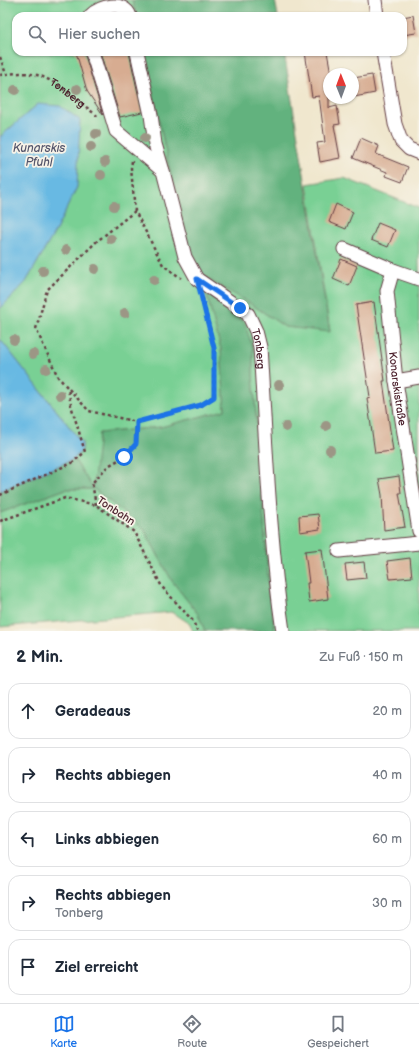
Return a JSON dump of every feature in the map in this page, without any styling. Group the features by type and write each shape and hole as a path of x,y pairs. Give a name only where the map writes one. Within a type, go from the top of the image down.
{"street":[{"path":"375,0 376,12"},
{"path":"94,12 103,7 115,5 123,6 128,12"},
{"path":"93,56 116,131 163,171"},
{"name":"Tonberg","path":"138,56 151,115 155,144 185,257 197,279 248,314 256,331 260,347 270,513 277,590 283,631"},
{"path":"384,56 395,124 401,141 409,149 419,154"},
{"path":"344,249 393,270 419,279"},
{"name":"Konarskistraße","path":"393,270 387,291 396,381 419,531"},
{"path":"396,381 419,377"},
{"path":"339,551 419,543"}],"path":[{"path":"0,57 6,74"},
{"name":"Tonberg","path":"0,75 22,73 38,75 60,86 100,118"},
{"path":"135,211 96,242 47,290 36,329 58,377 89,411 137,422 201,405 214,397 214,348 197,279 182,278 163,265 135,211 131,168 132,156 138,150"},
{"path":"0,495 72,463 86,452 71,405 68,388"},
{"path":"96,505 92,483 108,466 124,457 136,444 137,422"},
{"name":"Tonbahn","path":"0,521 65,498 96,505 134,532 162,587 193,621 197,631"}],"green space":[{"path":"0,0 132,0 135,12 12,12 12,56 145,56 189,258 251,304 285,327 330,331 307,184 344,178 419,208 419,631 275,631 269,590 253,375 253,348 206,293 221,349 225,410 161,427 99,433 94,489 144,529 172,581 198,614 205,631 193,631 189,623 172,612 0,627 0,513 66,489 93,489 74,459 82,450 82,443 0,339 0,309 26,282 56,230 77,187 38,104 0,137"},
{"path":"132,0 275,0 277,12 135,12"},
{"path":"145,56 285,56 330,332 285,327 251,304 203,276 189,258"},
{"path":"206,292 244,322 253,348 253,375 269,590 275,631 205,631 198,614 172,581 144,529 94,489 66,489 0,513 0,491 74,459 93,488 99,433 161,427 225,410 221,349"}],"water":[{"name":"Kunarskis Pfuhl","path":"38,104 60,106 80,120 77,187 56,230 26,282 0,309 0,137"},
{"path":"0,339 82,443 82,450 74,459 0,491"}],"building":[{"path":"413,15 416,33 407,34 407,16"},
{"path":"77,56 85,56 103,115 87,91"},
{"path":"101,56 130,56 142,112 120,117"},
{"path":"306,56 328,56 330,68 323,68 323,104 329,104 329,108 337,106 340,124 334,125 340,158 320,162 317,143 325,142 319,96 312,97"},
{"path":"372,75 375,93 359,96 359,77"},
{"path":"361,138 379,146 376,154 408,167 402,182 386,176 387,172 353,158"},
{"path":"336,204 353,212 346,229 329,222"},
{"path":"378,223 395,230 388,247 371,240"},
{"path":"341,259 357,266 349,286 333,279"},
{"path":"374,302 393,451 375,453 367,398 370,397 356,305"},
{"path":"399,476 401,493 399,493 405,527 384,530 382,495 379,479"},
{"path":"318,514 320,529 300,532 299,516"},
{"path":"322,549 328,599 309,602 307,583 309,583 305,551"},
{"path":"410,558 412,577 390,579 387,561"},
{"path":"364,562 366,578 347,580 345,564"}],"route":[{"path":"124,457 136,444 137,422 201,405 214,397 214,348 197,279 240,308"}]}
